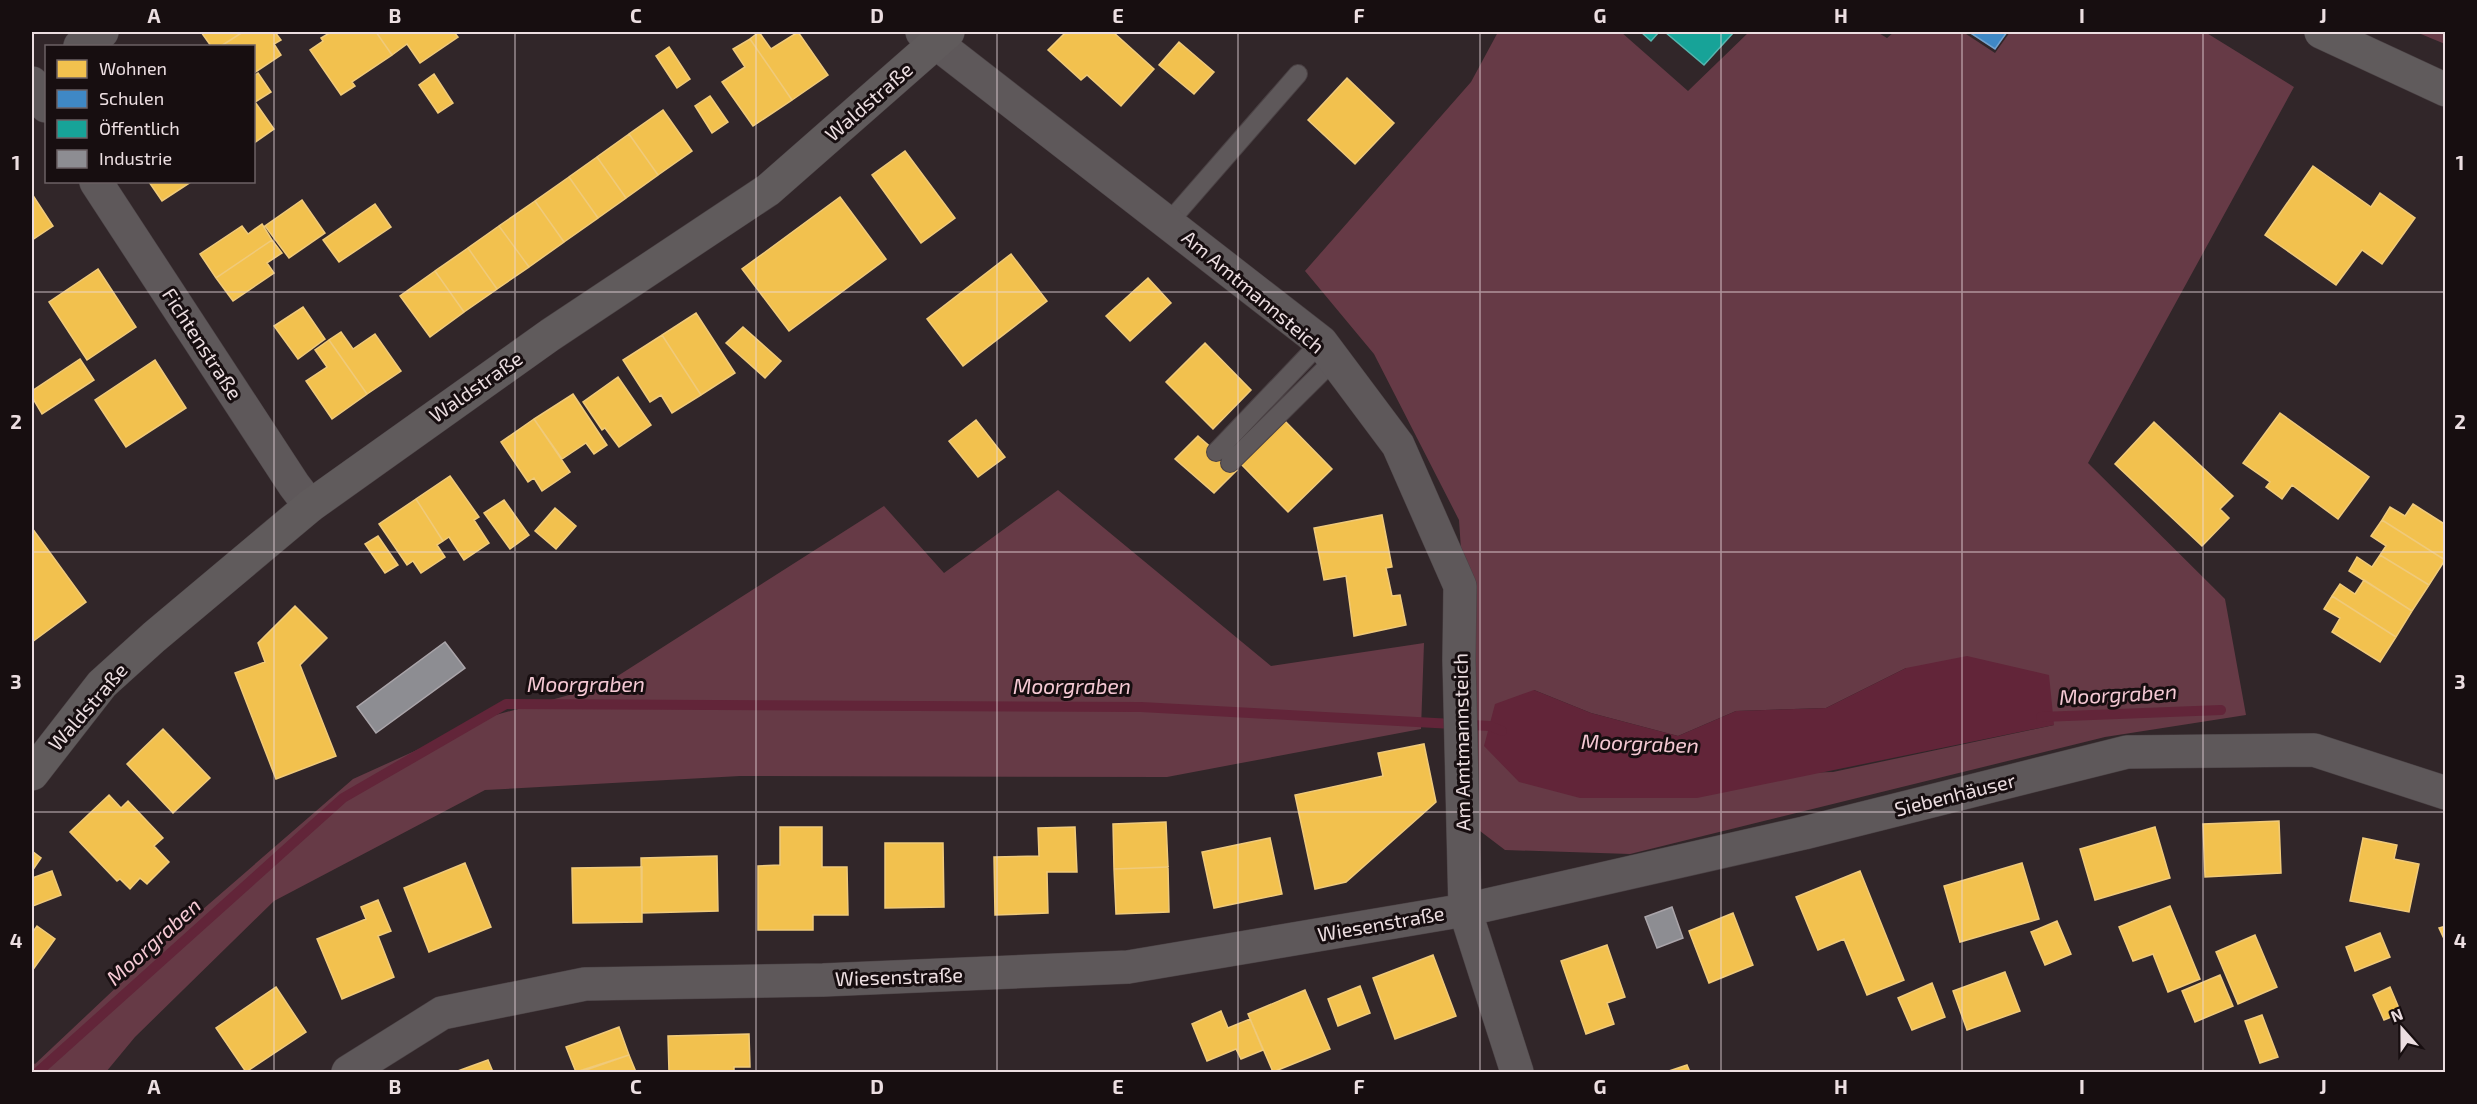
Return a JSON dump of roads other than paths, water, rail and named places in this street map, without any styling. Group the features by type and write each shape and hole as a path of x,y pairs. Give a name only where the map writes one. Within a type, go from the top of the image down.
{"main road":[{"path":"2321,32 2445,90"},
{"name":"Waldstraße","path":"32,774 102,684 154,637 310,506 550,335 768,190 936,35"}],"street":[{"path":"82,45 102,32"},
{"name":"Am Amtmannsteich","path":"936,35 1327,351 1398,446 1460,585 1465,910 1517,1072"},
{"path":"45,70 32,81 45,104"},
{"name":"Fichtenstraße","path":"97,183 281,466 310,506"},
{"name":"Siebenhäuser","path":"1465,910 1804,834 2127,752 2314,750 2445,793"},
{"name":"Wiesenstraße","path":"348,1072 442,1013 585,984 823,980 1128,968 1465,910"}],"lane":[{"path":"1169,222 1298,74"},
{"path":"1222,458 1327,351"}],"water":[{"path":"1967,656 2049,675 2054,725 1697,798 1580,798 1519,782 1484,746 1495,704 1534,690 1591,713 1678,736 1736,711 1826,708 1906,668"}],"waterway":[{"name":"Moorgraben","path":"38,1072 343,798 506,704 1141,707 1490,726 1502,731"},
{"name":"Moorgraben","path":"2041,717 2221,710"}]}
